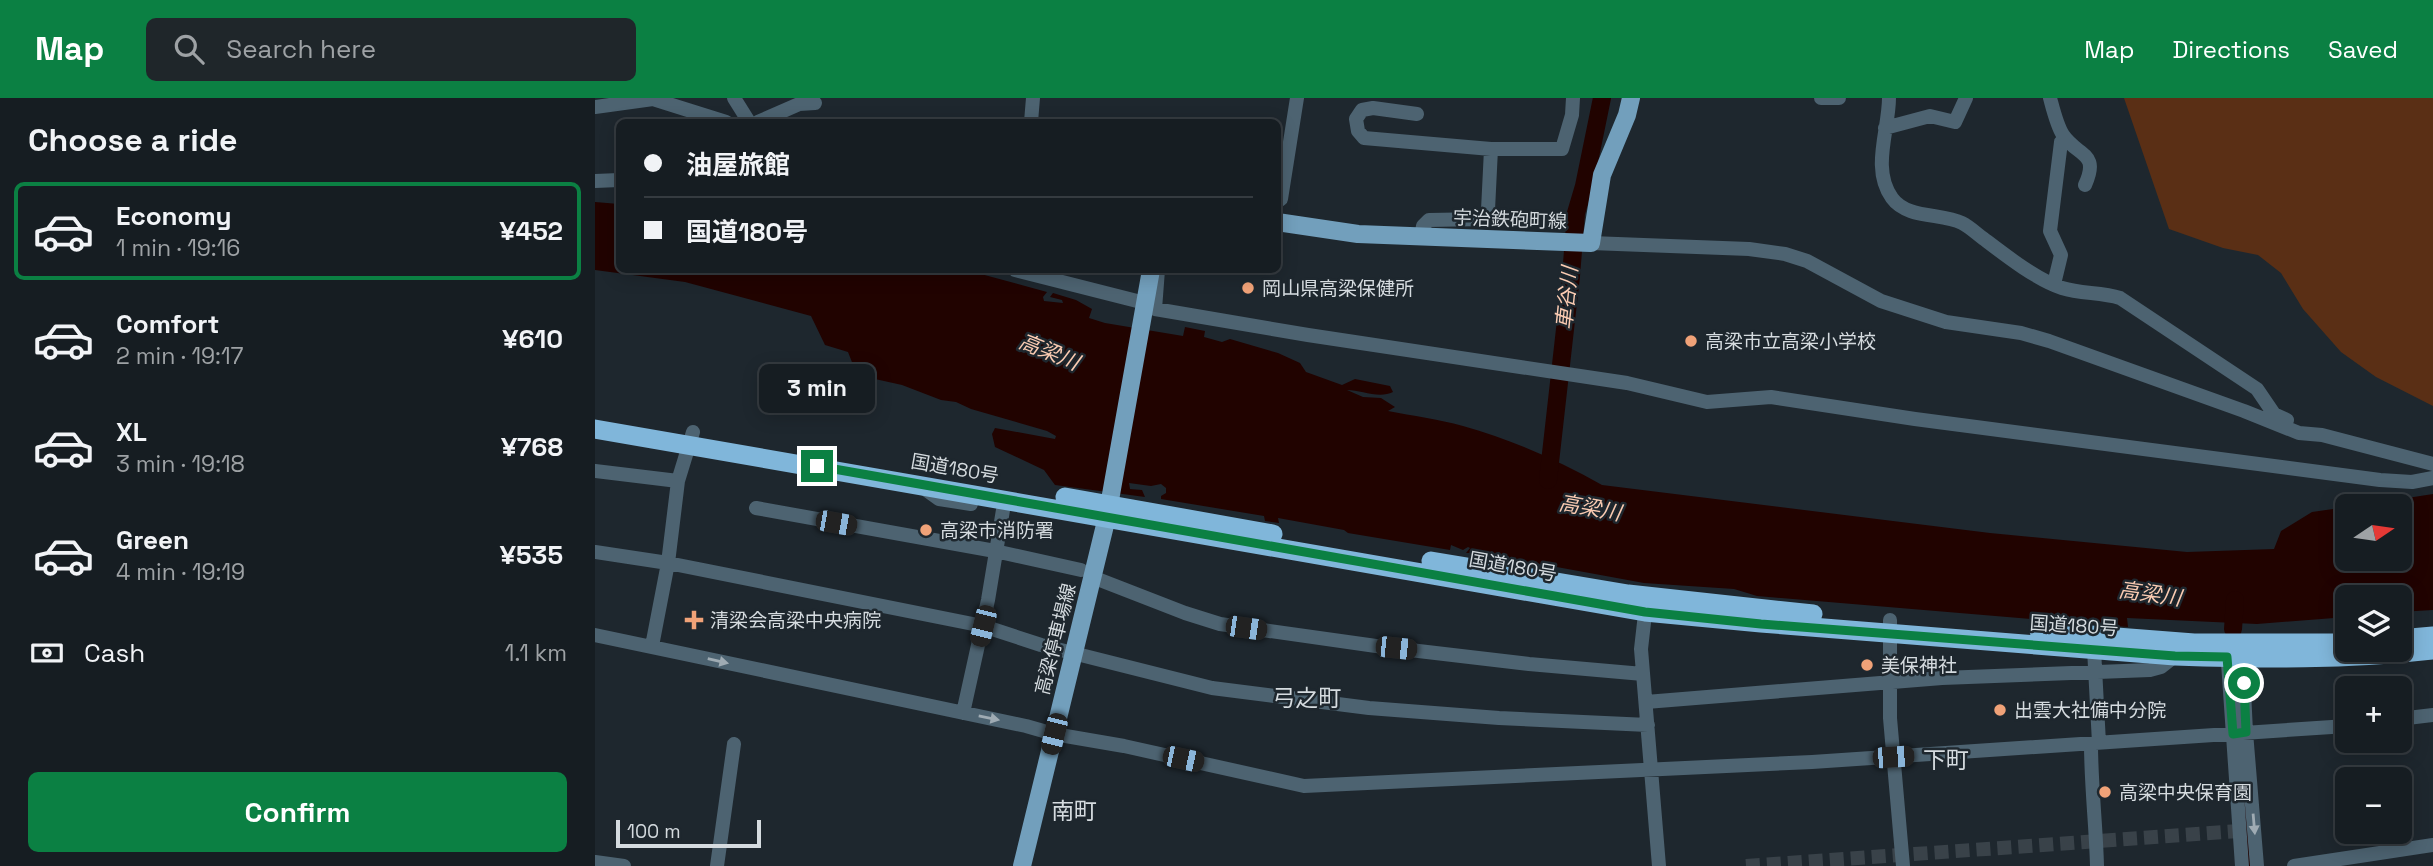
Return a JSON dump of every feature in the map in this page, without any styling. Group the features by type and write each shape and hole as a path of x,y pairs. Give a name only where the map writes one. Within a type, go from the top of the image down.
{"highway":[{"name":"国道180号","path":"595,417 918,484 1109,504"},
{"name":"国道180号","path":"595,429 691,438 1109,504 1646,604 2175,656 2335,644"},
{"name":"国道180号","path":"1890,626 2163,641 2235,651 2338,657 2433,650"},
{"path":"2412,638 2433,636"}],"main road":[{"name":"宇治鉄砲町線","path":"1281,223 1357,234 1580,242 1631,98"},
{"path":"1109,504 1150,273"},
{"name":"高梁停車場線","path":"1022,866 1109,504"}],"street":[{"path":"734,98 747,119"},
{"path":"1031,119 1033,98"},
{"path":"1281,200 1297,98"},
{"path":"1417,114 1373,108 1362,110 1356,119 1357,131 1364,138 1491,149 1562,149 1572,115 1573,98"},
{"path":"1821,98 1839,98"},
{"path":"1889,98 1882,167 1892,199 1899,205 1962,223 2054,284 2079,292 2120,298 2257,389 2274,414 2322,435 2433,464"},
{"path":"1885,128 1930,116 1955,122 1966,98"},
{"path":"2050,98 2063,136 2087,157 2091,164 2091,173 2085,185"},
{"path":"595,107 653,99 716,119"},
{"path":"765,119 799,104 815,103"},
{"path":"2054,284 2061,255 2050,231 2061,142"},
{"path":"1421,237 1423,226 1429,220 1484,219 1488,210 1491,149"},
{"path":"1580,242 1749,249 1785,254 1807,261 1881,301 1946,322 2021,333 2049,341 2299,433 2322,435"},
{"path":"1025,273 1143,309"},
{"path":"1158,273 1155,309 1627,383 1707,402 1770,397 1915,419 2380,480 2412,482 2433,478"},
{"path":"652,646 668,563 678,481 691,438"},
{"path":"595,471 678,481"},
{"path":"918,484 939,499 1032,515"},
{"path":"756,508 995,551 1081,570"},
{"path":"963,713 983,626 1003,509"},
{"path":"595,552 668,563 983,626 1073,653 1212,688 1359,707 1499,718 1648,725"},
{"path":"1100,580 1185,614 1220,624 1376,646 1643,674"},
{"path":"1646,604 1641,636 1659,866"},
{"path":"1890,626 1889,682 1893,757 1903,866"},
{"path":"595,635 1304,786 1893,757 2335,727"},
{"path":"2094,649 2095,744 2091,778 2097,866"},
{"path":"2235,651 2245,795 2257,866"},
{"path":"1646,702 2011,674 2150,670 2161,667 2175,656"},
{"path":"2412,717 2433,715"},
{"path":"717,866 734,744"},
{"path":"2242,866 2245,795"},
{"path":"2294,866 2433,845"},
{"path":"595,862 624,866"}],"shaded area":[{"path":"2124,98 2433,98 2433,406 2376,377 2341,352 2303,309 2281,273 2258,255 2223,248 2169,229"}],"water":[{"path":"595,202 616,204 616,273 595,270"},
{"name":"高梁川","path":"618,273 977,273 1047,292 1043,297 1044,301 1063,303 1062,300 1050,297 1053,293 1076,300 1092,309 1089,318 1105,323 1183,336 1185,327 1205,331 1204,337 1222,342 1230,339 1278,353 1300,363 1306,372 1342,385 1355,379 1390,386 1393,392 1382,395 1347,390 1363,397 1381,398 1395,407 1388,411 1454,424 1517,444 1602,485 1990,533 2187,552 2274,549 2281,531 2312,512 2335,509 2335,571 2412,571 2412,497 2433,494 2433,610 2412,611 2412,585 2335,585 2335,618 2257,624 2127,618 2128,627 1757,596 1734,589 1644,583 1480,553 1466,553 1470,548 1468,547 1463,550 1451,545 1450,550 1278,518 1279,523 1265,521 1264,516 1161,499 1166,488 1161,484 1151,486 1129,483 1130,489 1142,490 1145,497 1055,485 1044,470 995,447 992,434 995,428 1055,439 1056,436 902,385 857,375 848,352 825,345 811,316 685,282"}],"waterway":[{"name":"車谷川","path":"1548,480 1576,213 1602,98"},
{"path":"2233,629 2235,600"},
{"path":"2245,803 2250,866"}],"tunnel":[{"path":"1746,866 2239,831"}],"place":[{"name":"岡山県高梁保健所","path":"1248,288"},
{"name":"高梁市立高梁小学校","path":"1691,341"},
{"name":"高梁市消防署","path":"926,530"},
{"name":"清梁会高梁中央病院","path":"694,620"},
{"name":"美保神社","path":"1867,665"},
{"name":"出雲大社備中分院","path":"2000,710"},
{"name":"高梁中央保育園","path":"2105,792"}],"district":[{"name":"弓之町","path":"1307,698"},
{"name":"下町","path":"1946,760"},
{"name":"南町","path":"1074,811"}],"route":[{"path":"817,466 1645,612 1761,624 2175,656 2227,657 2233,734 2246,732 2244,683"}]}
